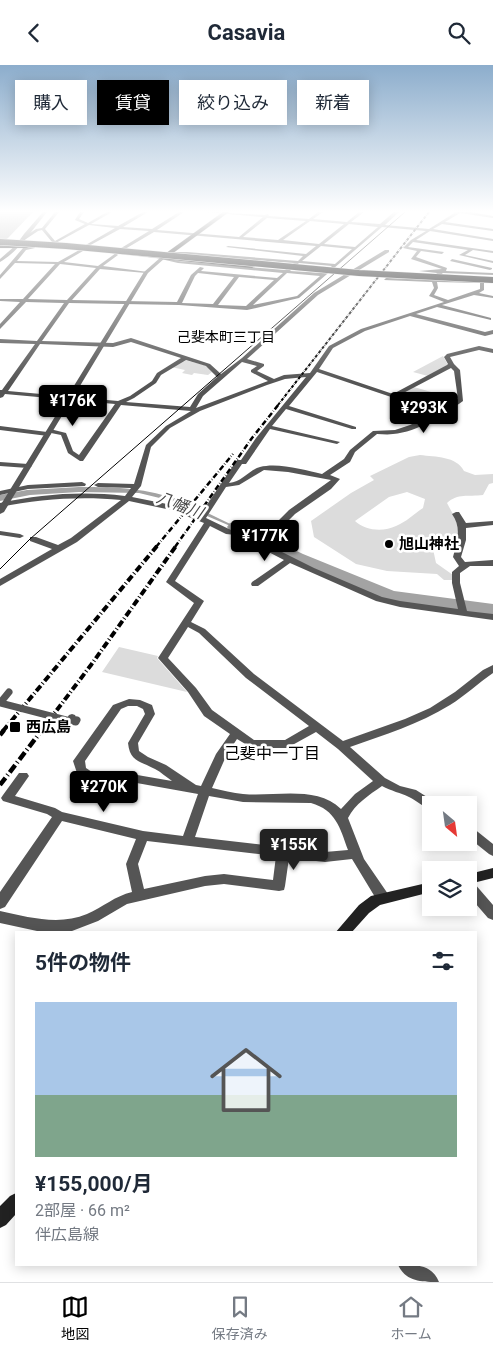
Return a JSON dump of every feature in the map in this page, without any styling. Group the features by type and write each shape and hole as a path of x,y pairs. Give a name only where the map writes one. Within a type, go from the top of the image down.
{"highway":[{"path":"286,269 384,277 493,278"},
{"path":"313,269 359,273 493,278"},
{"path":"348,269 443,274"},
{"path":"370,269 493,278"}],"main road":[{"path":"477,877 493,873"},
{"path":"344,931 364,909 376,900 422,889"},
{"path":"0,1219 15,1203"}],"street":[{"path":"0,327 53,269"},
{"path":"1,394 38,342 97,269"},
{"path":"115,269 146,272"},
{"path":"3,505 70,398 126,303 150,269"},
{"path":"179,304 193,275 201,269"},
{"path":"261,269 325,275"},
{"path":"247,308 290,269"},
{"path":"0,299 179,304 247,308 299,297 332,269"},
{"path":"195,410 200,395 243,360 316,294 358,269"},
{"path":"445,269 443,274 434,278 436,288 431,296 448,301"},
{"path":"421,271 443,274"},
{"path":"197,272 278,279"},
{"path":"214,306 237,276"},
{"path":"386,279 482,283 493,278"},
{"path":"315,727 287,744 252,744 208,713 192,690 163,658 199,601 170,582 224,485 331,347 363,330 482,290 482,283"},
{"path":"474,293 493,297"},
{"path":"435,305 490,319"},
{"path":"409,313 485,334 493,331"},
{"path":"0,341 113,345 131,340 208,365 221,378"},
{"path":"324,476 347,460 352,451 375,432 394,432 410,427 438,414 461,400 457,370 451,365 447,357 449,355 479,347 493,351"},
{"path":"0,428 64,434 70,452 80,459 120,402 132,397 154,382 166,367 185,358"},
{"path":"243,360 262,365 253,371 274,381"},
{"path":"0,583 28,565 74,541 96,525 133,491 148,444 168,427 195,410 284,377 313,372 394,396 451,365"},
{"path":"1,394 120,402 195,410"},
{"path":"284,406 354,428"},
{"path":"268,427 337,442"},
{"path":"0,464 28,466"},
{"path":"224,485 241,483 265,468 336,479 320,493 292,512 279,525 254,537"},
{"path":"0,493 82,484"},
{"path":"98,485 133,491 174,508 205,517 229,532 254,537 289,560 384,600 462,608 493,617"},
{"path":"3,505 20,500 74,496 116,496 133,491"},
{"path":"456,514 463,526 463,539 457,557 464,566"},
{"path":"463,526 493,523"},
{"path":"0,533 20,536"},
{"path":"33,539 58,548"},
{"path":"255,584 289,560"},
{"path":"462,608 456,575 458,570 475,563 493,563"},
{"path":"186,623 202,631 245,672 342,746 381,781 397,789 412,793 422,799"},
{"path":"342,746 429,713 464,692 476,680 493,668"},
{"path":"9,692 1,704 71,719 61,729"},
{"path":"192,788 178,781 164,769 142,759 134,752 133,743 150,715 148,707 139,702 128,702 118,707 79,761 81,770 90,776 120,776 244,798 311,799 330,807 342,818 356,854 369,879 383,898"},
{"path":"188,840 206,791 228,741 236,733"},
{"path":"23,776 7,798 51,811 59,816 144,836 325,857 356,854"},
{"path":"342,818 344,812 354,801 381,781"},
{"path":"0,903 59,816"},
{"path":"139,895 132,864 144,836"},
{"path":"478,838 493,851"},
{"path":"0,917 60,929 81,923 124,899 139,895 224,879 278,886 282,852"},
{"path":"477,896 493,914"},
{"path":"409,1266 430,1282"}],"shaded area":[{"path":"443,356 448,365 428,376 413,372"},
{"path":"185,360 207,366 212,372 208,375 194,373 192,375 182,373 185,370 171,367"},
{"path":"414,387 445,396 431,404 400,395"},
{"path":"420,455 445,458 456,462 464,471 475,475 493,474 493,483 489,484 483,495 459,497 447,503 456,521 458,534 456,539 433,549 436,563 453,575 452,580 444,580 437,574 387,571 356,564 314,537 311,521 351,493 374,480 370,476 409,457","holes":["407,492 425,499 423,508 391,528 369,529 355,521 389,497"]},
{"path":"107,487 156,493 183,501 263,540 172,501 139,493 79,492 30,495 0,501 0,495 27,490"},
{"path":"119,647 158,656 157,658 187,692 102,672"}],"waterway":[{"name":"八幡川","path":"236,527 296,558 390,596 493,610"}],"tram line":[{"path":"0,569 30,539 340,269"}],"railway":[{"path":"278,405 385,269"},
{"path":"175,547 252,438 279,404"},
{"path":"156,547 233,454"},
{"path":"3,731 157,546"},
{"path":"41,731 176,546"},
{"path":"0,735 4,730"},
{"path":"0,785 42,730"}],"place":[{"name":"旭山神社","path":"389,544"},
{"name":"西広島","path":"15,727"}],"district":[{"name":"己斐本町三丁目","path":"226,337"},
{"name":"己斐中一丁目","path":"272,753"}]}
